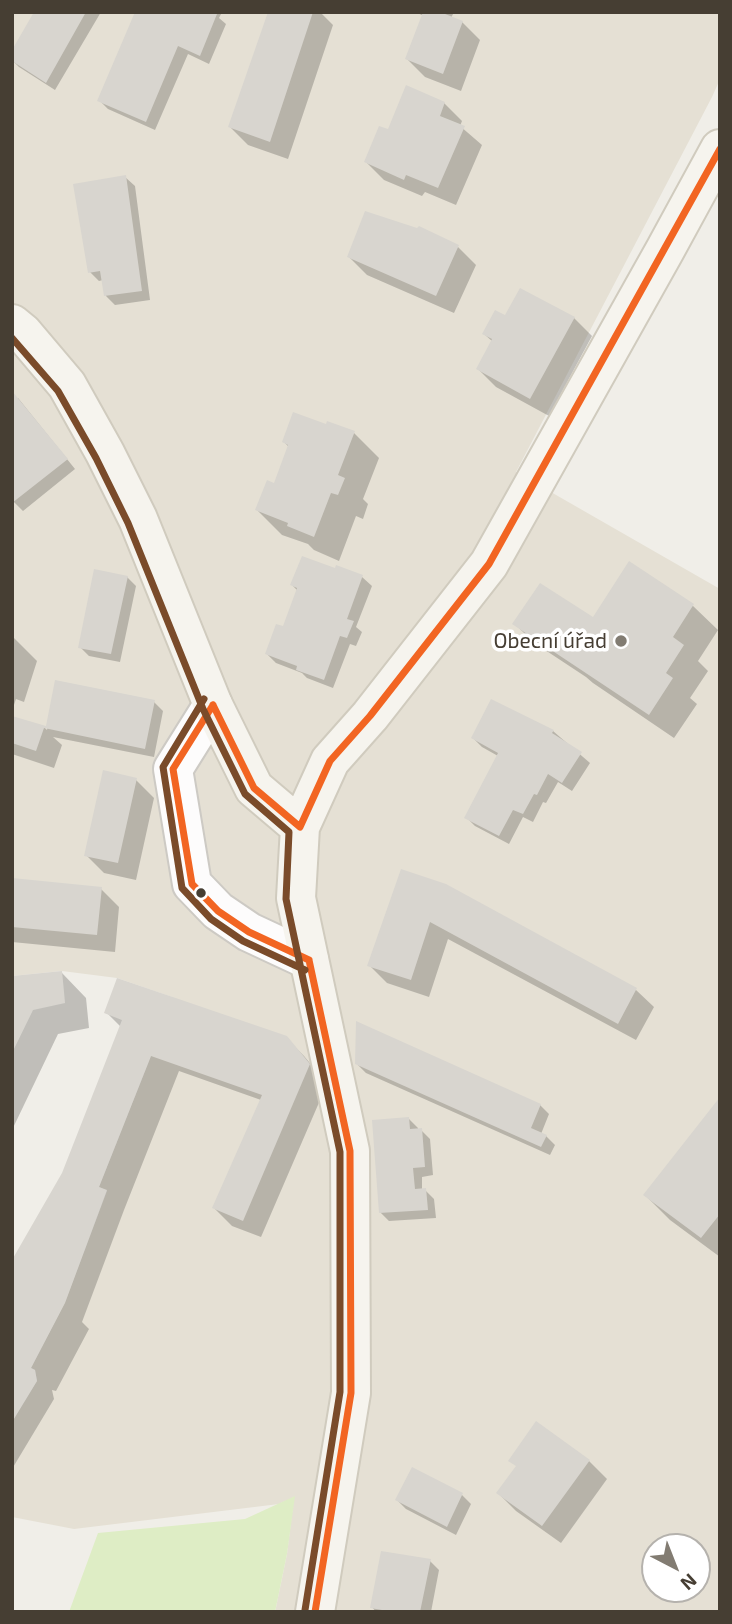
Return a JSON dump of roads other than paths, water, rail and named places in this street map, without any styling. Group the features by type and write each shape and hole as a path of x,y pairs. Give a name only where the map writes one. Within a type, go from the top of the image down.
{"street":[{"path":"315,1612 351,1393 350,1151 296,898 300,827 330,761 370,716 489,564 720,149"},
{"path":"12,324 23,333 67,385 105,453 138,519 213,705 254,788 300,827"},
{"path":"213,705 173,769 192,884 218,911 248,932 309,960"}],"place":[{"name":"Obecní úřad","path":"621,641"}]}
